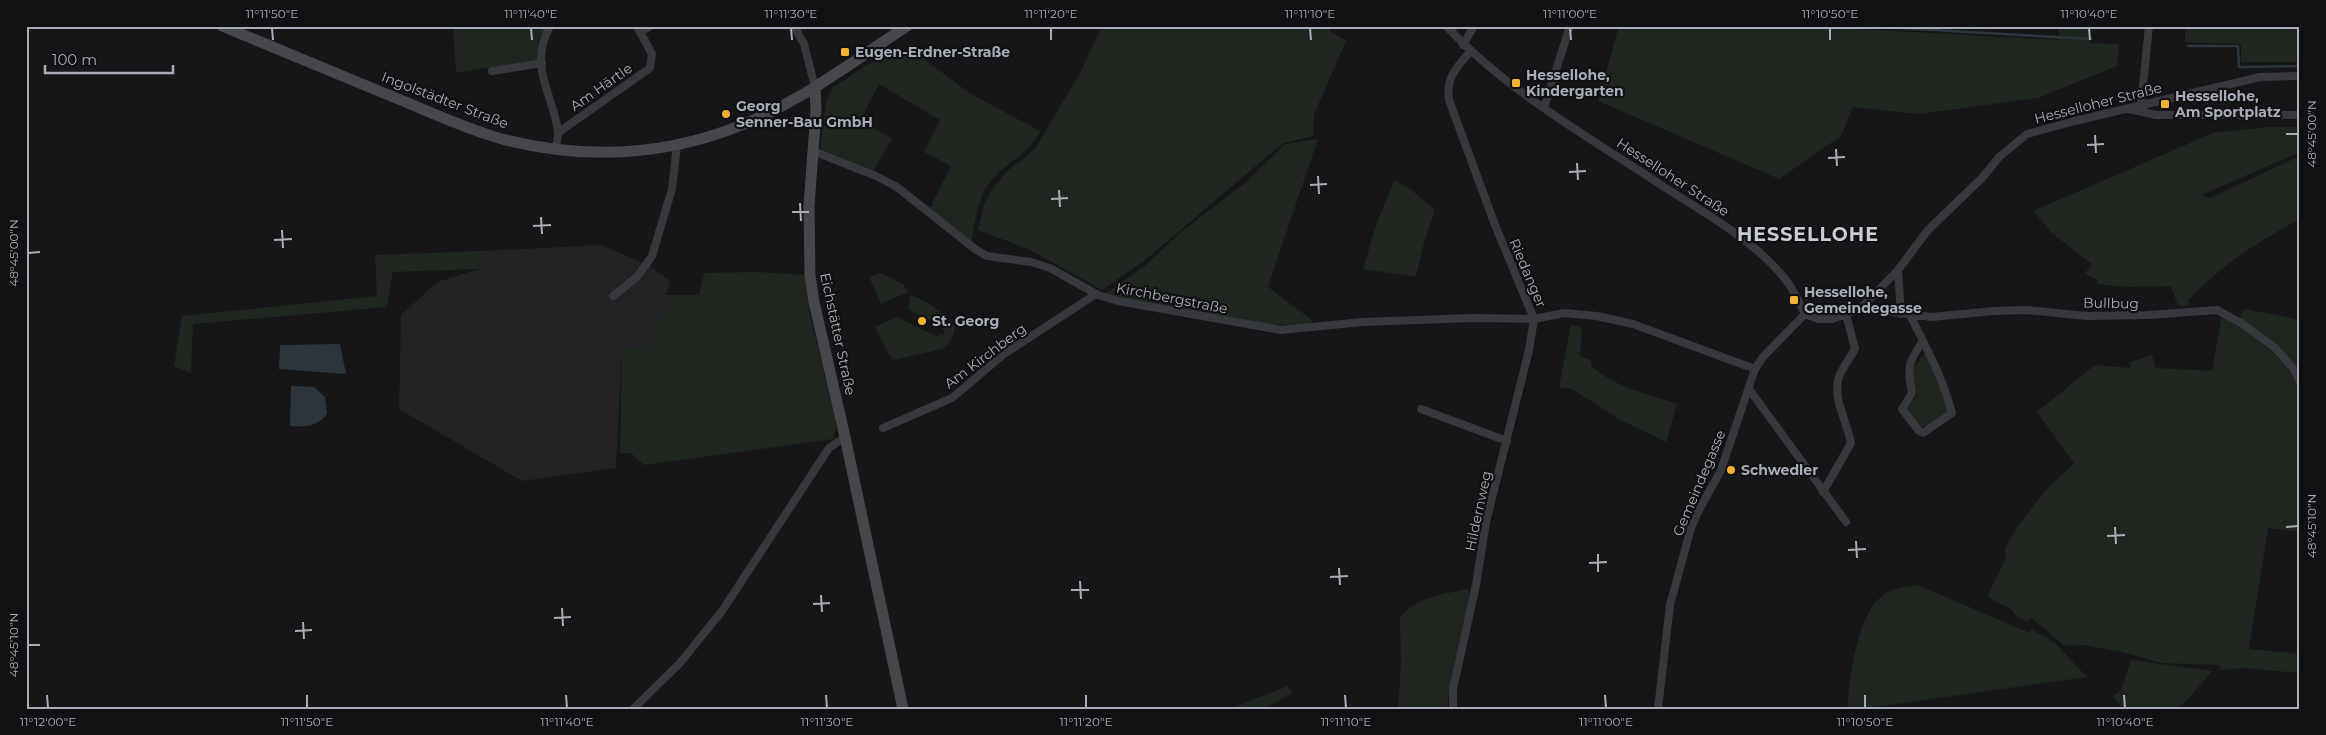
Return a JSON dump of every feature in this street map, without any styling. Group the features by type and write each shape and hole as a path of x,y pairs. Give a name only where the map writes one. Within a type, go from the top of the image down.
{"main road":[{"name":"Ingolstädter Straße","path":"222,26 501,139 555,149 619,153 677,145 711,137 744,124 815,87 907,26"},
{"name":"Eichstätter Straße","path":"815,87 816,111 809,206 810,275 814,302 852,466 903,709"}],"street":[{"name":"Am Härtle","path":"550,26 542,41 542,63 546,92 559,132 649,69 652,63 652,54 638,29 650,26"},
{"path":"806,26 796,29 804,44 815,87"},
{"name":"Hesselloher Straße","path":"1446,26 1470,52 1544,108 1734,232 1766,259 1784,278 1805,314 1818,319 1832,319 1861,308 1898,270 1928,230 1983,177 1999,157 2027,134 2260,77 2300,76"},
{"path":"1463,45 1474,26"},
{"path":"1544,108 1570,26"},
{"path":"2141,105 2149,26"},
{"name":"Riedanger","path":"1470,52 1456,69 1448,84 1449,100 1495,225 1534,319 1564,312 1615,320 1671,337 1755,368"},
{"path":"492,71 542,63"},
{"path":"2127,109 2156,114 2300,115"},
{"path":"555,149 559,132"},
{"path":"613,296 637,277 652,256 672,189 677,145"},
{"name":"Kirchbergstraße","path":"813,152 876,176 897,187 975,249 988,256 1031,262 1050,268 1096,294 1118,301 1281,330 1363,322 1473,318 1534,319"},
{"path":"1898,270 1901,314"},
{"name":"Am Kirchberg","path":"883,428 952,398 1004,354 1096,294"},
{"name":"Bullbug","path":"1861,308 1932,317 2026,310 2086,316 2148,315 2217,310 2241,323 2274,347 2293,368 2300,382"},
{"name":"Gemeindegasse","path":"1658,709 1670,605 1692,528 1699,510 1721,470 1755,368 1763,357 1805,314"},
{"path":"1823,492 1850,443 1847,424 1837,398 1839,377 1854,349 1846,314"},
{"path":"1910,315 1923,341 1943,381 1952,413 1946,419 1923,433 1919,431 1902,409 1912,393 1907,371 1912,356 1923,341"},
{"name":"Hildernweg","path":"1453,709 1453,689 1476,585 1486,522 1508,441 1534,319"},
{"path":"1749,389 1846,522"},
{"path":"1421,409 1508,441"},
{"path":"633,709 680,663 722,610 829,448 845,437"}],"shaded area":[{"path":"453,26 546,26 539,40 537,60 456,73"},
{"path":"1102,26 1332,26 1330,31 1346,41 1314,114 1313,136 1283,143 1144,261 1102,290 1028,249 978,230 984,205 991,191 1005,173 1035,149 1080,73"},
{"path":"1619,26 1851,26 1859,29 2058,40 2059,26 2091,26 2090,43 2119,44 2117,66 2038,98 1918,114 1853,107 1841,136 1779,179 1598,101"},
{"path":"2185,26 2300,26 2300,62 2241,62 2241,44 2185,42"},
{"path":"909,48 971,94 1040,131 1029,147 993,178 987,186 979,206 971,242 930,208 951,166 924,152 940,120 879,84 860,121 892,138 873,172 820,149 826,102 832,88 870,63"},
{"path":"2270,127 2300,127 2300,152 2201,195 2210,198 2300,156 2300,219 2254,246 2227,265 2188,300 2190,306 2178,306 2171,286 2126,287 2097,284 2097,280 2085,273 2092,264 2053,234 2033,211 2213,133"},
{"path":"1318,139 1268,287 1312,320 1310,325 1266,325 1104,295 1146,265 1180,233 1245,183 1285,144"},
{"path":"1395,180 1410,189 1435,210 1424,242 1416,277 1363,269 1377,222"},
{"path":"602,245 650,266 670,281 651,349 622,349 616,468 522,481 399,409 401,315 437,282 479,269 481,251"},
{"path":"481,251 479,269 393,272 387,307 193,324 191,373 174,366 182,316 377,296 375,255"},
{"path":"758,272 806,275 809,311 835,418 836,430 833,439 644,465 631,453 620,453 622,349 651,349 666,295 699,295 704,273"},
{"path":"881,273 903,284 908,292 881,304 869,277"},
{"path":"910,295 923,300 939,311 955,325 954,332 952,338 943,349 892,360 875,327 897,317 938,337 940,333 943,335 945,331 942,329 944,326 908,310"},
{"path":"2246,309 2300,320 2300,370 2276,344 2240,319 2242,311"},
{"path":"2222,316 2256,339 2276,356 2285,365 2300,388 2300,532 2268,528 2249,649 2300,654 2300,673 2245,668 2220,670 2219,665 2161,663 2126,653 2084,645 2065,646 2031,618 2027,622 2016,616 2011,609 1987,597 2006,558 2005,549 2017,527 2045,491 2074,463 2037,412 2095,365 2130,368 2131,362 2152,355 2156,368 2212,371"},
{"path":"1571,325 1582,328 1580,356 1591,360 1591,365 1600,373 1631,389 1677,404 1666,442 1619,419 1572,389 1559,387"},
{"path":"340,344 346,374 279,369 280,345"},
{"path":"1925,353 1940,381 1949,411 1944,418 1919,429 1906,409 1917,395 1910,372"},
{"path":"291,386 314,387 325,397 327,414 319,422 310,425 290,426"},
{"path":"1918,585 2030,633 2031,629 2055,643 2087,677 1861,709 1847,709 1858,642 1870,610 1880,598 1892,590"},
{"path":"1467,589 1471,596 1448,695 1448,709 1398,709 1401,663 1400,617 1423,600"},
{"path":"2131,660 2212,671 2177,709 2124,709 2113,696 2121,690"},
{"path":"1288,686 1292,693 1264,709 1230,709"}],"waterway":[{"path":"1863,26 2091,39"},
{"path":"2188,46 2238,46 2239,67 2300,66"}],"place":[{"name":"Eugen-Erdner-Straße","path":"845,52"},
{"name":"Hessellohe, Kindergarten","path":"1516,83"},
{"name":"Hessellohe, Am Sportplatz","path":"2165,104"},
{"name":"Georg Senner-Bau GmbH","path":"726,114"},
{"name":"Hessellohe, Gemeindegasse","path":"1794,300"},
{"name":"St. Georg","path":"922,321"},
{"name":"Schwedler","path":"1731,470"}],"district":[{"name":"HESSELLOHE","path":"1808,234"}]}
